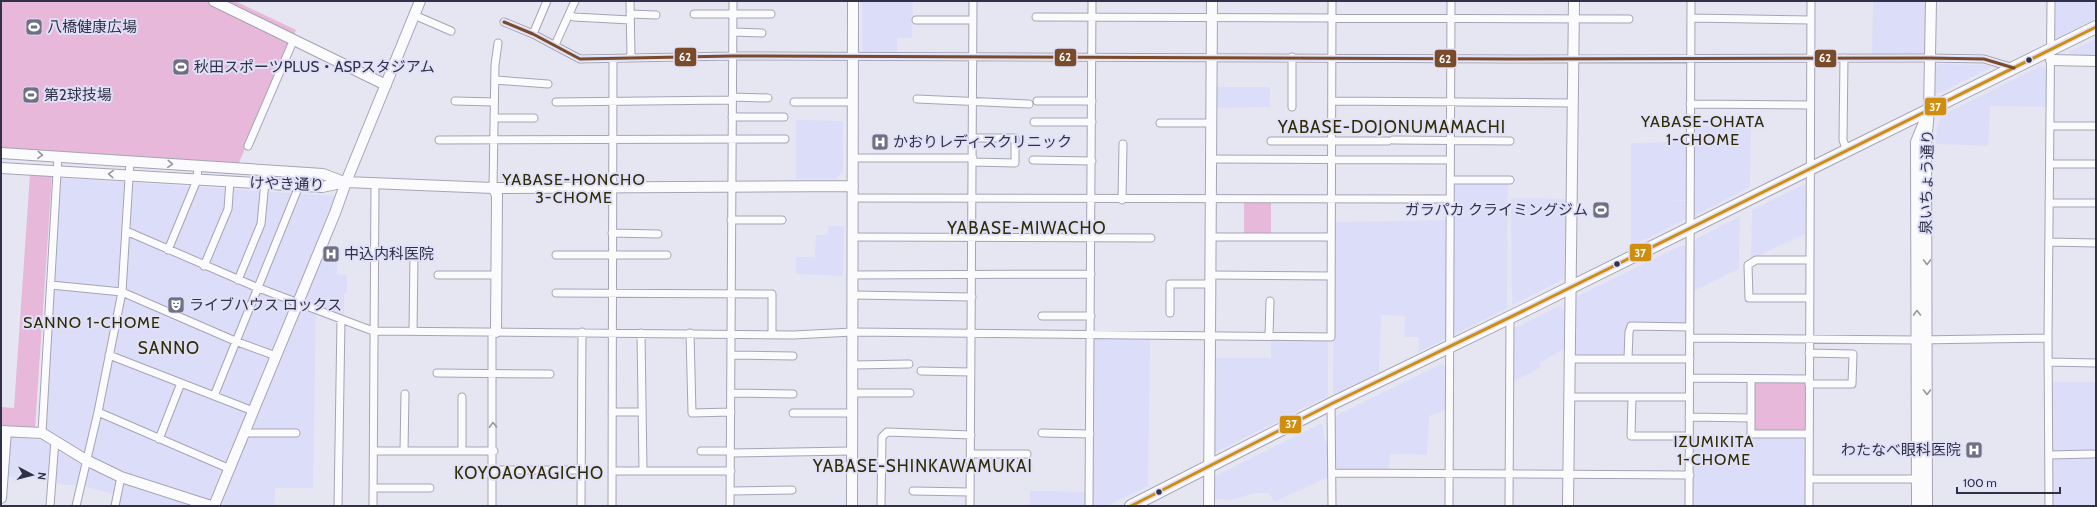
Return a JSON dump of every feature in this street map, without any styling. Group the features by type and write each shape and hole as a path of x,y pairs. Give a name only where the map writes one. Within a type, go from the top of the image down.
{"main road":[{"path":"1131,506 1330,404 1510,318 2014,68 2051,55 2096,27"}],"street":[{"path":"214,1 386,85"},
{"path":"214,506 335,213 346,182 420,1"},
{"path":"533,34 547,1"},
{"path":"555,45 575,1"},
{"path":"630,1 631,57"},
{"path":"730,506 732,355 730,186 733,32 732,1"},
{"path":"852,506 853,1"},
{"path":"970,506 973,238 973,1"},
{"path":"1090,506 1092,1"},
{"path":"1209,506 1212,280 1212,1"},
{"path":"126,231 238,280 373,331 772,334 853,332 1331,337 1332,1"},
{"path":"1449,506 1451,1"},
{"path":"1568,506 1569,288 1574,1"},
{"path":"1689,506 1689,397 1691,338 1690,104 1692,1"},
{"path":"1809,506 1811,1"},
{"path":"1929,111 1931,1"},
{"path":"2049,506 2048,338 2052,1"},
{"path":"570,14 574,17 630,17 656,15"},
{"path":"694,14 771,14"},
{"path":"414,15 451,31"},
{"path":"1036,17 1629,19"},
{"path":"1692,18 1811,20"},
{"path":"916,20 973,20"},
{"path":"504,22 533,34 580,59 732,56 1810,59 1930,58 1984,59 2014,68"},
{"path":"733,32 762,33"},
{"path":"248,146 294,39"},
{"path":"492,506 492,470 494,451 492,374 496,275 497,194 493,188 494,102 498,43"},
{"path":"2051,55 2096,61"},
{"path":"1292,57 1292,107"},
{"path":"612,506 611,333 613,58"},
{"path":"1844,58 1843,140 1847,151"},
{"path":"495,80 548,84"},
{"path":"556,102 768,98"},
{"path":"917,99 973,103 1030,104"},
{"path":"455,101 494,102"},
{"path":"1037,101 1092,101"},
{"path":"1332,101 1572,103"},
{"path":"794,102 853,102"},
{"path":"1690,104 1810,105"},
{"name":"泉いちょう通り","path":"1917,506 1922,479 1922,339 1916,142 1929,111"},
{"path":"732,117 784,117"},
{"path":"494,118 534,118"},
{"path":"1034,122 1092,122"},
{"path":"1160,123 1212,123"},
{"path":"2050,126 2096,126"},
{"path":"439,140 494,141 613,138 785,139"},
{"path":"853,158 973,160 1015,163 1015,138 973,138"},
{"path":"1271,142 1390,140 1510,141"},
{"path":"1122,200 1123,144"},
{"name":"けやき通り","path":"1,153 323,174 346,182"},
{"path":"42,433 58,156"},
{"path":"1212,159 1450,160"},
{"path":"1033,160 1092,161"},
{"path":"76,506 98,412 122,292 130,162"},
{"path":"2050,164 2096,164"},
{"path":"168,250 197,180 198,166"},
{"name":"けやき通り","path":"1,168 298,186 322,186 346,182"},
{"path":"238,280 261,224 266,171"},
{"path":"1450,180 1510,180"},
{"path":"204,266 228,209 230,181"},
{"path":"346,182 375,185 493,188 853,186"},
{"path":"373,506 375,185"},
{"path":"214,396 256,287 298,186"},
{"path":"853,198 973,200 1450,199"},
{"path":"2049,203 2096,203"},
{"path":"731,220 782,220"},
{"path":"612,233 658,234"},
{"path":"853,237 1151,238"},
{"path":"1212,237 1332,237"},
{"path":"2049,242 2096,243"},
{"path":"556,255 668,255"},
{"path":"413,331 414,256"},
{"path":"1810,260 1756,260 1748,265 1749,298 1810,298"},
{"path":"853,275 1091,274"},
{"path":"438,275 496,275"},
{"path":"1170,313 1170,284 1212,280 1331,276"},
{"path":"51,285 122,292 235,341 276,356"},
{"path":"556,293 772,294 772,334"},
{"path":"853,296 972,297"},
{"path":"1269,336 1270,301"},
{"path":"1042,316 1091,316"},
{"path":"1509,506 1510,318"},
{"path":"338,506 341,319"},
{"path":"1628,359 1629,332 1631,326 1690,327"},
{"path":"581,506 582,332"},
{"path":"642,333 643,472"},
{"path":"690,333 692,413 731,412"},
{"path":"1691,338 2048,338"},
{"path":"1690,378 1809,381 1852,384 1853,354 1810,353"},
{"path":"109,355 253,411"},
{"path":"732,355 793,356"},
{"path":"1569,359 1690,358"},
{"path":"2048,362 2096,363"},
{"path":"853,365 909,364"},
{"path":"920,371 971,372"},
{"path":"437,373 550,374"},
{"path":"1751,379 1751,434 1809,434"},
{"path":"159,439 181,383"},
{"path":"731,393 793,394"},
{"path":"852,393 910,393"},
{"path":"404,451 405,394"},
{"path":"462,397 462,451"},
{"path":"1569,397 1689,397"},
{"path":"1632,397 1631,436 1689,436"},
{"path":"1330,404 1332,506"},
{"path":"98,412 230,469"},
{"path":"612,412 642,412"},
{"path":"793,413 852,413"},
{"path":"1689,417 1751,418"},
{"path":"1,498 3,431 42,433 86,460 121,477 210,506"},
{"path":"882,506 882,437 887,432 971,435"},
{"path":"244,433 296,434"},
{"path":"1042,433 1090,434"},
{"path":"50,506 55,440"},
{"path":"374,451 494,451"},
{"path":"701,451 852,451"},
{"path":"971,454 1027,454"},
{"path":"2048,454 2093,454"},
{"path":"492,470 581,470"},
{"path":"612,471 731,471"},
{"path":"1332,473 1690,475"},
{"path":"115,506 121,477"},
{"path":"1809,479 1922,479"},
{"name":"泉いちょう通り","path":"1922,479 1927,506"},
{"path":"373,488 430,488"},
{"path":"730,491 792,490"},
{"path":"913,491 970,492"}],"shaded area":[{"path":"1,1 235,1 296,30 238,165 1,149"},
{"path":"862,1 913,1 912,38 897,38 897,55 862,55"},
{"path":"1873,1 1927,1 1927,54 1924,56 1872,56"},
{"path":"2054,1 2096,1 2096,18 2057,39 2053,36"},
{"path":"2096,39 2096,58 2073,57 2068,52"},
{"path":"1988,63 1991,63 1990,68 1935,95 1936,66 1938,64 1988,65"},
{"path":"2041,66 2047,69 2047,107 1990,106 1988,146 1936,144 1937,126 1942,115"},
{"path":"1217,87 1270,87 1270,107 1217,108"},
{"path":"796,120 843,121 843,171 836,179 796,179"},
{"path":"1693,125 1751,127 1750,187 1692,217"},
{"path":"1687,142 1686,200 1667,201 1687,201 1686,219 1631,246 1631,143"},
{"path":"30,174 52,176 35,428 1,425 1,407 14,408"},
{"path":"61,178 335,196 336,200 324,252 338,252 337,274 347,275 347,293 344,294 344,319 316,309 313,488 275,488 274,506 118,506 120,496 83,486 50,483 50,479 7,477 11,437 41,440 44,430"},
{"path":"1455,184 1508,184 1507,308 1452,336 1453,188"},
{"path":"1804,184 1809,187 1807,233 1751,259 1752,210"},
{"path":"1511,198 1567,199 1566,278 1512,305"},
{"path":"1244,203 1271,203 1271,235 1244,235"},
{"path":"1740,216 1739,269 1693,291 1694,240"},
{"path":"1447,220 1447,338 1418,352 1419,337 1404,337 1405,316 1381,315 1379,372 1333,395 1334,222"},
{"path":"828,226 844,226 843,276 796,274 796,257 815,257 816,235 828,235"},
{"path":"1682,245 1688,248 1687,321 1685,323 1628,323 1627,354 1624,356 1577,357 1573,353 1574,298"},
{"path":"1559,306 1565,310 1564,349 1539,363 1541,367 1512,382 1511,330"},
{"path":"1092,338 1150,338 1148,486 1107,506 1093,506"},
{"path":"1271,338 1328,338 1328,396 1214,453 1214,358 1271,358"},
{"path":"1441,364 1446,368 1446,410 1429,416 1427,455 1390,454 1388,472 1336,471 1334,469 1334,420 1337,415"},
{"path":"1756,381 1805,381 1807,384 1806,430 1804,432 1754,432 1754,383"},
{"path":"2051,382 2096,382 2096,506 2051,506"},
{"path":"1322,423 1325,441 1327,441 1328,477 1274,502 1269,493 1255,493 1231,500 1213,499 1215,476"},
{"path":"1692,437 1806,437 1806,506 1692,506"},
{"path":"1030,491 1088,492 1088,506 1030,506"}],"transit line":[{"name":"62","path":"504,22 533,34 580,59 732,56 1511,59 1930,58 1984,59 2014,68"},
{"name":"37","path":"1131,506 1331,404 1527,309 2096,27"}],"place":[{"name":"八橋健康広場","path":"34,27"},
{"name":"秋田スポーツPLUS・ASPスタジアム","path":"181,67"},
{"name":"第2球技場","path":"31,95"},
{"name":"かおりレディスクリニック","path":"880,142"},
{"name":"ガラパカ クライミングジム","path":"1601,210"},
{"name":"中込内科医院","path":"331,254"},
{"name":"ライブハウス ロックス","path":"176,305"},
{"name":"わたなべ眼科医院","path":"1974,450"}],"district":[{"name":"YABASE-DOJONUMAMACHI","path":"1392,127"},
{"name":"YABASE-OHATA 1-CHOME","path":"1703,130"},
{"name":"YABASE-HONCHO 3-CHOME","path":"574,188"},
{"name":"YABASE-MIWACHO","path":"1027,228"},
{"name":"SANNO 1-CHOME","path":"92,322"},
{"name":"SANNO","path":"169,348"},
{"name":"IZUMIKITA 1-CHOME","path":"1714,450"},
{"name":"YABASE-SHINKAWAMUKAI","path":"923,466"},
{"name":"KOYOAOYAGICHO","path":"529,473"}]}
